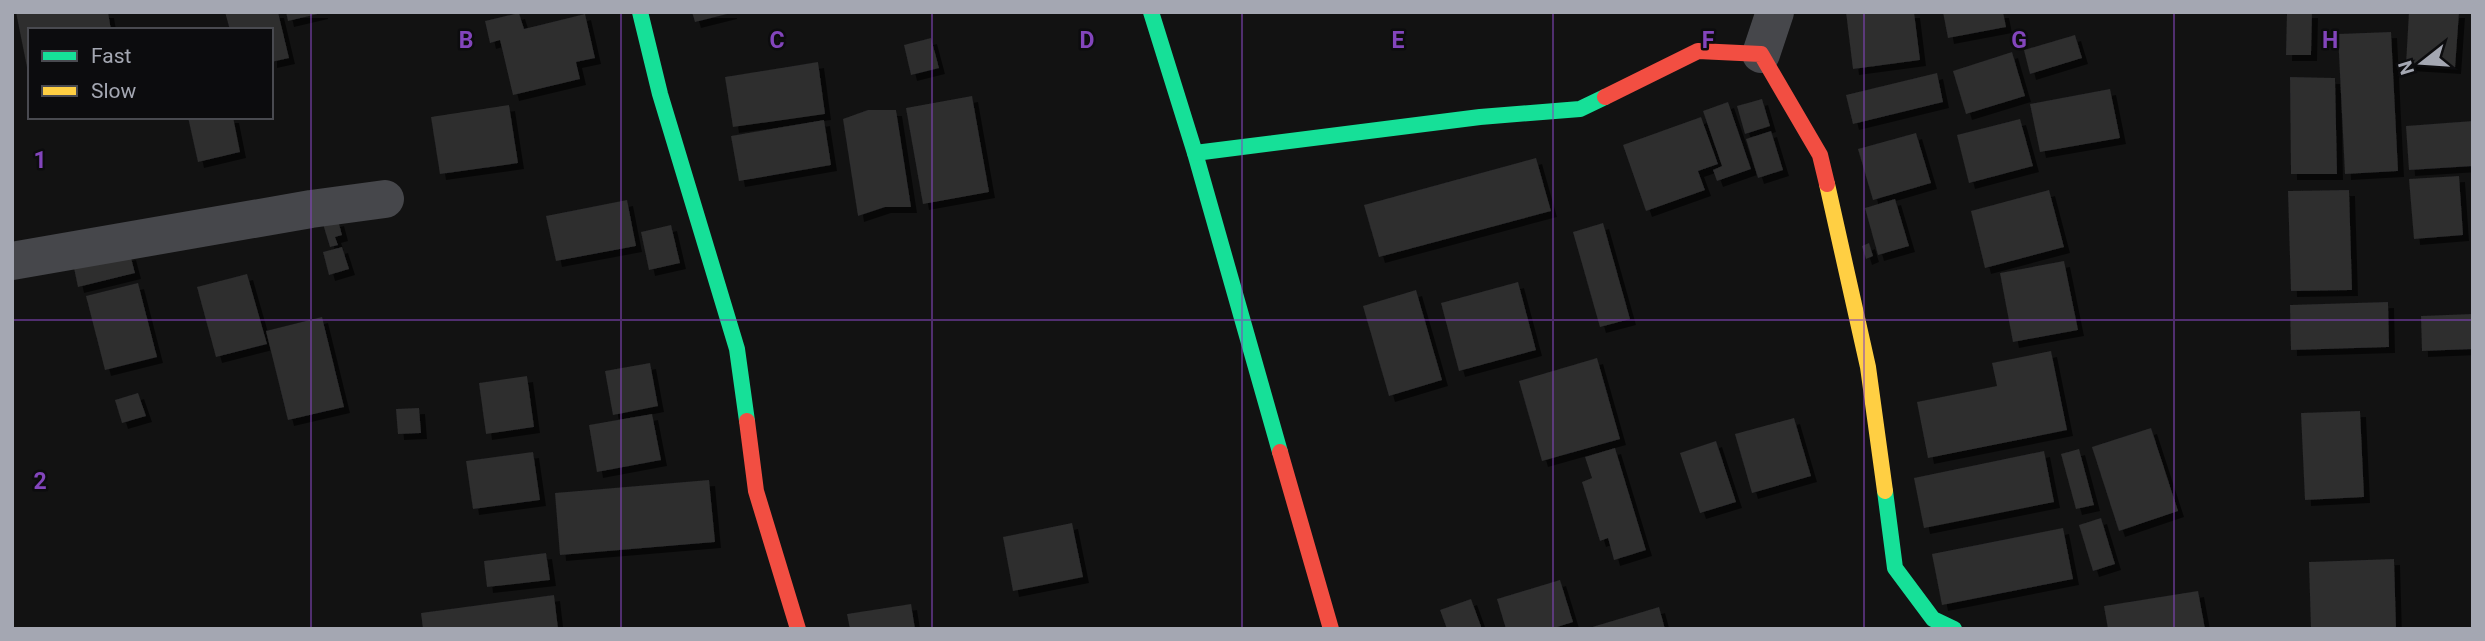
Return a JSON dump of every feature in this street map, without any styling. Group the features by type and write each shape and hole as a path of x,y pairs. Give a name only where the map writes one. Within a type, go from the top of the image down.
{"street":[{"path":"640,12 660,94 708,245 737,348 756,491 798,629"},
{"path":"1151,12 1195,153 1331,629"},
{"path":"1775,12 1761,54 1820,155 1868,367 1895,568 1934,619 1954,629"},
{"path":"1195,153 1480,117 1580,109 1698,51 1761,54"},
{"path":"12,261 312,209 385,200"}],"building":[{"path":"16,12 108,12 111,28 28,28 27,67"},
{"path":"225,12 278,12 289,58 273,62 273,28 229,28"},
{"path":"286,12 322,12 322,13 288,21"},
{"path":"692,12 731,12 731,13 695,22"},
{"path":"1846,12 1914,12 1920,60 1853,69"},
{"path":"1943,12 2003,12 2006,27 1948,38"},
{"path":"2287,12 2312,12 2311,55 2286,55"},
{"path":"2409,12 2459,12 2455,68 2406,65"},
{"path":"519,13 524,29 585,14 595,58 576,62 580,79 513,95 500,40 490,43 485,21"},
{"path":"2391,32 2398,171 2345,174 2338,34"},
{"path":"2075,35 2082,58 2030,74 2024,50"},
{"path":"931,38 939,68 911,75 904,45"},
{"path":"2012,52 2025,96 1966,114 1953,71"},
{"path":"818,62 825,114 733,127 725,77"},
{"path":"1937,73 1943,102 1853,124 1846,95"},
{"path":"2290,77 2335,78 2337,174 2291,174"},
{"path":"2110,89 2120,138 2040,152 2030,104"},
{"path":"972,96 989,192 923,204 906,108"},
{"path":"1762,99 1770,126 1745,134 1737,106"},
{"path":"1728,102 1751,169 1717,181 1713,170 1722,166 1703,111"},
{"path":"509,105 518,163 440,174 431,117"},
{"path":"868,110 896,110 911,207 885,207 858,216 843,119"},
{"path":"1701,117 1718,164 1698,171 1705,190 1646,211 1623,145"},
{"path":"188,119 233,119 240,152 198,162"},
{"path":"2020,119 2033,166 1969,183 1957,135"},
{"path":"824,120 831,165 739,181 731,136"},
{"path":"2473,121 2473,166 2409,170 2406,126"},
{"path":"1771,131 1783,170 1758,178 1746,139"},
{"path":"1916,133 1931,183 1873,200 1858,149"},
{"path":"1536,158 1551,211 1379,257 1364,205"},
{"path":"2459,176 2463,235 2414,239 2409,179"},
{"path":"2049,190 2064,247 1985,268 1971,211"},
{"path":"2349,190 2352,290 2291,291 2288,191"},
{"path":"1895,199 1909,246 1878,255 1865,208"},
{"path":"627,200 636,246 556,261 546,216"},
{"path":"338,220 342,235 335,237 338,245 330,247 323,224"},
{"path":"1603,223 1630,319 1600,327 1573,232"},
{"path":"671,225 680,263 649,270 641,232"},
{"path":"1869,243 1873,256 1866,259 1862,246"},
{"path":"342,247 349,269 329,275 323,252"},
{"path":"130,254 135,273 78,287 74,268"},
{"path":"2064,261 2078,330 2013,342 2000,273"},
{"path":"247,274 267,344 216,357 197,287"},
{"path":"1518,282 1536,350 1459,371 1441,303"},
{"path":"138,283 157,357 105,370 86,296"},
{"path":"1416,290 1442,380 1389,396 1363,306"},
{"path":"2388,302 2389,347 2291,350 2290,305"},
{"path":"2473,314 2473,349 2422,351 2421,316"},
{"path":"322,317 344,407 288,420 266,331"},
{"path":"2051,351 2067,430 1928,458 1917,402 1997,386 1992,363"},
{"path":"1597,358 1620,439 1542,461 1519,381"},
{"path":"650,363 658,406 613,415 605,371"},
{"path":"527,376 534,427 486,434 479,383"},
{"path":"138,393 146,416 122,423 115,400"},
{"path":"419,408 421,433 398,434 396,409"},
{"path":"2360,411 2364,497 2305,500 2301,413"},
{"path":"652,414 661,460 597,472 589,425"},
{"path":"1794,418 1811,476 1752,493 1735,434"},
{"path":"2151,428 2178,511 2119,531 2092,447"},
{"path":"1716,441 1736,502 1700,513 1680,453"},
{"path":"1615,448 1646,550 1614,560 1608,538 1600,541 1582,482 1592,478 1585,457"},
{"path":"2079,449 2094,505 2076,509 2061,454"},
{"path":"2044,451 2054,502 1924,528 1914,478"},
{"path":"533,452 540,500 473,509 466,461"},
{"path":"709,480 715,542 560,555 555,493"},
{"path":"2101,518 2115,564 2093,571 2079,525"},
{"path":"1072,523 1083,577 1013,591 1003,537"},
{"path":"2063,528 2073,579 1942,605 1932,554"},
{"path":"546,553 550,580 487,587 484,561"},
{"path":"2394,559 2396,629 2311,629 2309,562"},
{"path":"1560,580 1573,622 1551,629 1506,629 1497,599"},
{"path":"2198,591 2205,629 2108,629 2104,606"},
{"path":"554,595 558,629 423,629 421,613"},
{"path":"1471,599 1482,629 1447,629 1440,610"},
{"path":"911,604 915,629 850,629 847,614"},
{"path":"1659,607 1665,629 1589,629 1589,628"}],"traffic: fast":[{"path":"640,12 660,94 737,349 747,421"},
{"path":"1151,12 1195,153 1280,452"},
{"path":"1195,153 1480,117 1580,109 1605,97"},
{"path":"1885,491 1895,568 1933,619 1954,629"}],"traffic: slow":[{"path":"1827,184 1868,367 1885,491"}],"traffic: jam":[{"path":"1605,97 1698,51 1761,54 1820,155 1827,184"},
{"path":"747,421 756,491 798,629"},
{"path":"1280,452 1331,629"}]}
